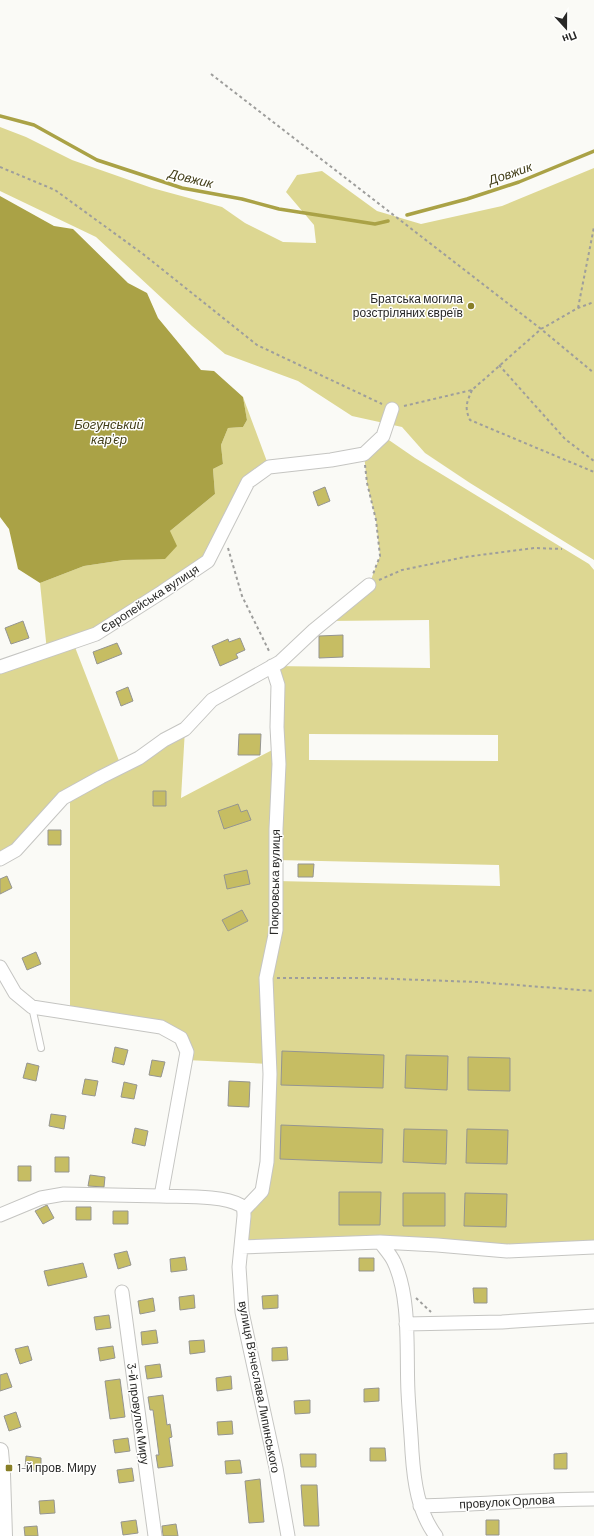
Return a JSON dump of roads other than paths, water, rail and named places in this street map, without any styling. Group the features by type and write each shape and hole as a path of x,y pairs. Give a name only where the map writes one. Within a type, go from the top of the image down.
{"street":[{"name":"Європейська вулиця","path":"0,667 96,634 162,592 208,561 248,482 269,467 331,460 364,454 383,436 392,409"},
{"path":"0,859 16,850 63,798 139,758 164,740 185,729 212,700 280,662 314,630 369,585"},
{"name":"Покровська вулиця","path":"244,1210 262,1191 267,1162 270,1074 266,978 276,930 276,829 279,764 277,727 278,685 272,666"},
{"path":"0,967 15,993 32,1007 161,1027 181,1038 188,1052 161,1196"},
{"path":"0,1215 41,1198 64,1194 222,1199 241,1205 244,1210"},
{"name":"вулиця Вʼячеслава Липинського","path":"244,1210 239,1267 242,1312 276,1468 288,1536"},
{"path":"241,1247 380,1242 507,1251 594,1246"},
{"path":"380,1242 394,1262 403,1289 406,1324 408,1392 414,1470 420,1506 430,1528 436,1536"},
{"name":"3-й провулок Миру","path":"122,1292 155,1536"},
{"path":"406,1324 502,1322 594,1316"},
{"path":"0,1451 4,1536"},
{"name":"провулок Орлова","path":"420,1506 559,1499 594,1499"}],"lane":[{"path":"32,1007 40,1048"}],"water":[{"name":"Богунський кар'єр","path":"0,196 54,226 73,229 128,283 147,293 158,318 201,370 214,371 243,397 247,420 243,427 228,428 221,445 223,464 213,469 215,494 170,531 177,546 165,559 124,560 84,566 40,583 18,569 9,529 0,517"}],"waterway":[{"name":"Довжик","path":"0,116 34,125 97,160 182,188 242,199 279,209 375,224 388,221"},
{"name":"Довжик","path":"407,215 467,199 519,182 594,151"}],"place":[{"name":"Братська могила розстріляних євреїв","path":"471,306"},
{"name":"1-й пров. Миру","path":"9,1468"}]}
